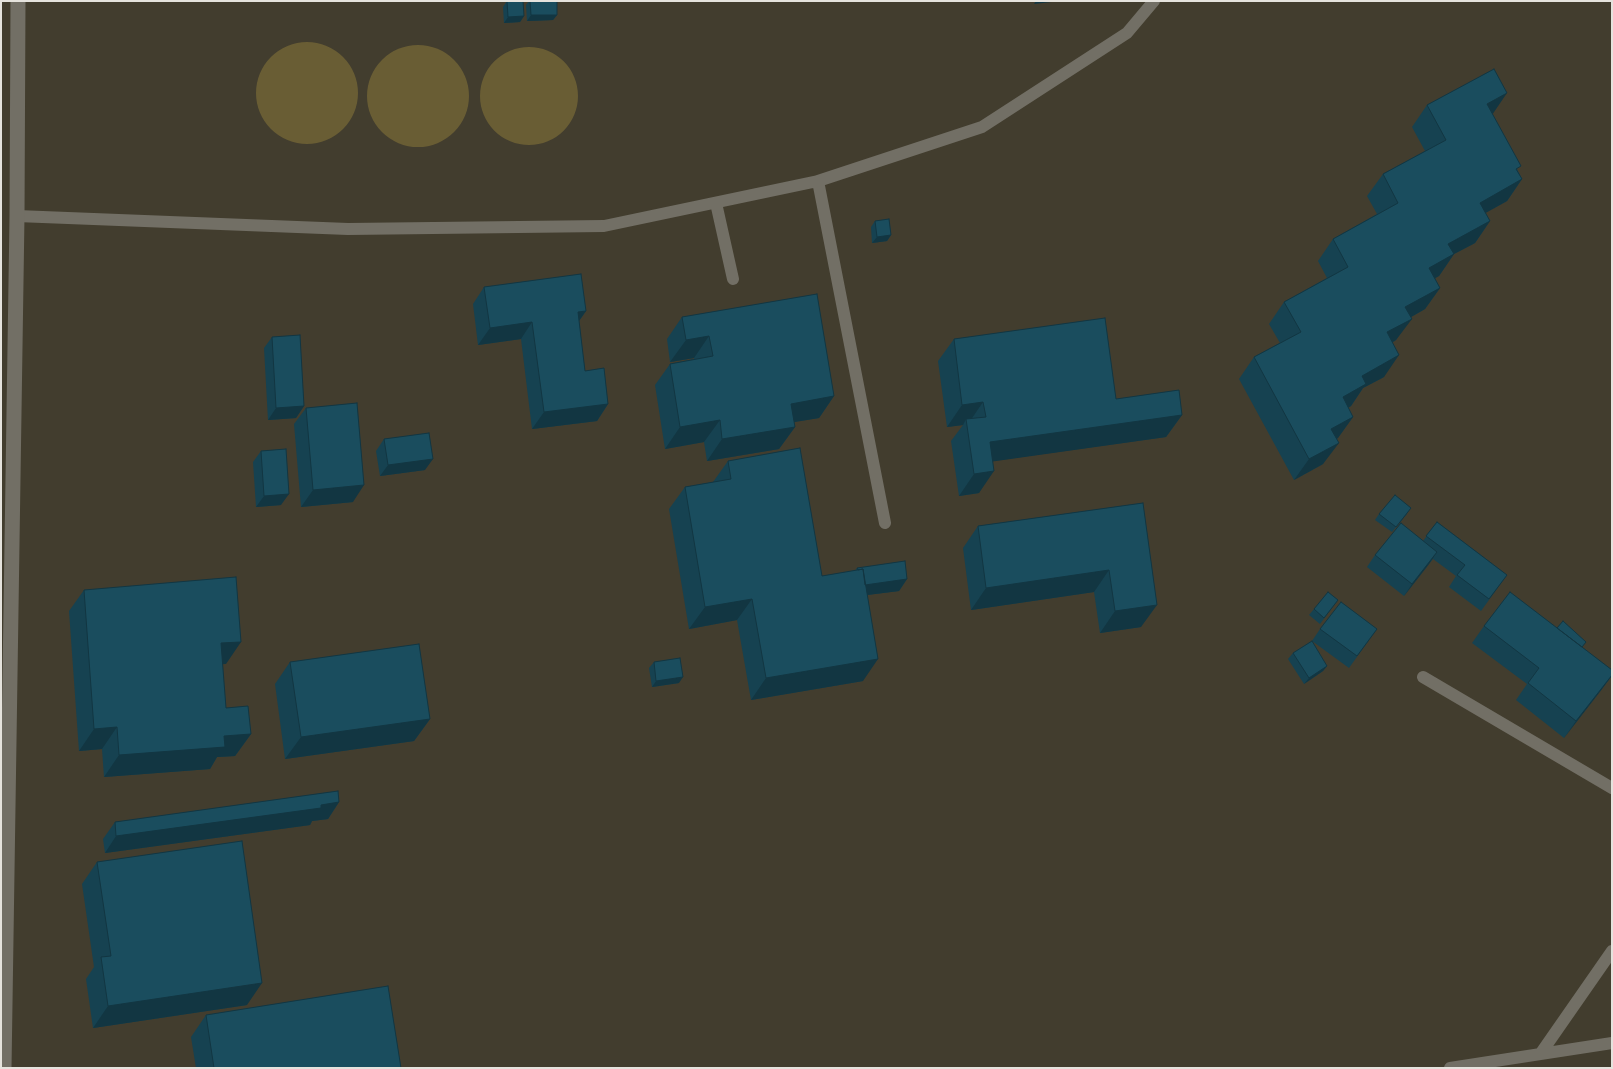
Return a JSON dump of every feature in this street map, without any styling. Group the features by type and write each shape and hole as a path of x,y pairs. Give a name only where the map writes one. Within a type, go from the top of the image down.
{"street":[{"path":"4,1068 17,216 18,1"}],"lane":[{"path":"17,216 348,229 604,226 818,181 982,127 1127,33 1154,1"},
{"path":"818,181 885,523"},
{"path":"716,203 733,279"},
{"path":"1423,677 1612,788"},
{"path":"1541,1053 1612,951"},
{"path":"1450,1068 1612,1043"}],"shaded area":[{"path":"1,1 1612,1 1612,1068 1,1068"},
{"path":"307,42 317,43 336,50 350,64 357,83 357,103 350,122 336,136 317,143 307,144 297,143 278,136 264,122 257,103 256,93 257,83 264,64 278,50 297,43"},
{"path":"418,45 437,49 454,60 465,77 469,96 465,115 454,132 437,143 418,147 399,143 382,132 371,115 367,96 371,77 382,60 399,49"},
{"path":"519,47 539,47 548,50 564,61 575,77 578,86 578,106 575,115 564,131 548,142 539,145 519,145 502,137 488,123 480,106 480,86 488,69 502,55"}],"building":[{"path":"507,1 523,1 524,16 508,17"},
{"path":"530,1 557,1 557,15 531,15"},
{"path":"1494,69 1507,93 1487,104 1521,166 1516,169 1522,179 1480,203 1490,221 1448,244 1454,254 1429,268 1440,288 1405,307 1412,319 1387,332 1399,355 1362,376 1366,384 1343,397 1353,417 1331,429 1339,443 1309,459 1254,357 1301,332 1284,302 1348,267 1333,239 1398,203 1383,174 1446,140 1427,105"},
{"path":"889,219 891,235 877,237 875,221"},
{"path":"581,274 586,311 578,312 585,371 604,368 608,404 544,412 532,322 490,328 484,287"},
{"path":"817,294 834,396 791,404 795,427 722,439 720,420 680,427 670,364 713,356 709,336 686,340 682,317"},
{"path":"1105,318 1116,399 1179,390 1182,415 990,442 994,471 974,474 966,419 986,417 983,402 962,405 954,339"},
{"path":"300,335 304,406 276,408 272,337"},
{"path":"357,403 364,485 313,490 306,408"},
{"path":"429,433 433,459 388,465 384,439"},
{"path":"800,448 822,576 863,569 878,659 766,678 752,599 705,607 685,487 731,479 728,461"},
{"path":"286,449 289,494 264,496 261,451"},
{"path":"1395,495 1411,508 1396,527 1379,514"},
{"path":"1143,503 1157,605 1115,611 1109,570 986,588 978,526"},
{"path":"1437,522 1507,575 1489,599 1457,575 1465,565 1426,536"},
{"path":"1401,523 1437,552 1412,584 1375,555"},
{"path":"905,561 907,579 865,585 863,569 858,570 857,568"},
{"path":"236,577 241,642 221,643 226,708 248,706 251,734 224,736 225,747 119,755 117,727 94,729 84,590"},
{"path":"1328,592 1338,600 1324,618 1314,609"},
{"path":"1510,592 1612,670 1612,675 1576,721 1528,683 1539,668 1484,626"},
{"path":"1341,602 1377,629 1357,656 1320,629"},
{"path":"1563,621 1586,642 1582,647 1557,628"},
{"path":"1312,641 1327,666 1309,678 1293,653"},
{"path":"419,644 430,719 301,737 290,662"},
{"path":"680,658 683,677 656,681 654,662"},
{"path":"338,791 339,802 321,805 321,808 116,836 115,822"},
{"path":"242,841 262,983 108,1006 101,957 111,956 97,862"},
{"path":"388,986 401,1068 214,1068 206,1015"}]}
